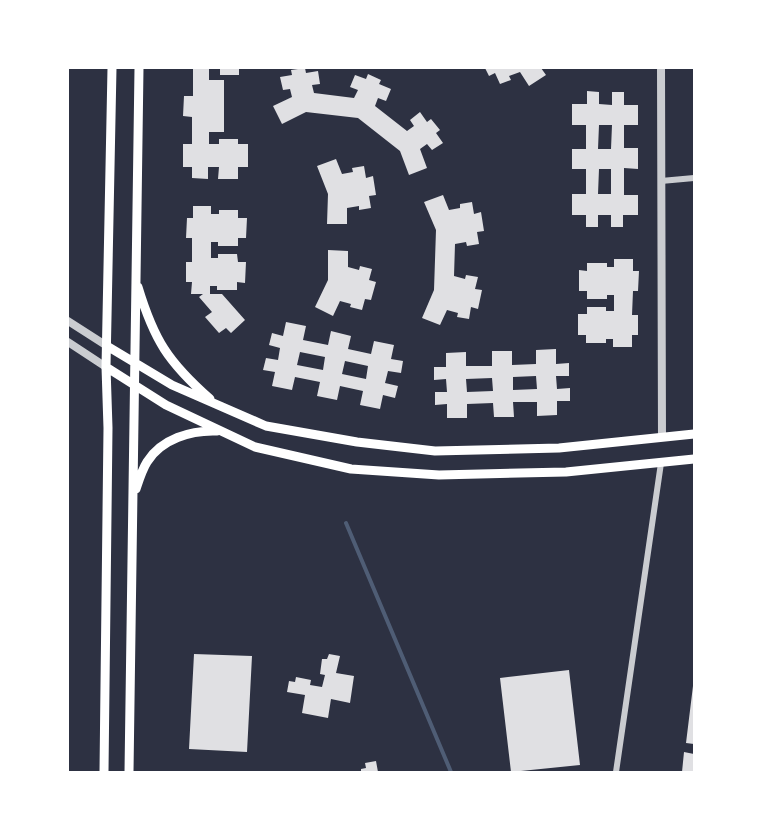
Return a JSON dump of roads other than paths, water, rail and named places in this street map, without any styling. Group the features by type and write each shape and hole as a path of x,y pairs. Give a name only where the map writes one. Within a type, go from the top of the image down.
{"main road":[{"path":"104,772 108,428 106,368 112,68"},
{"path":"129,772 139,68"},
{"path":"135,277 158,342 182,375 216,404"},
{"path":"107,346 172,385 266,426 357,442 435,451 559,448 694,434"},
{"path":"106,368 166,405 255,447 351,470 451,475 566,472 694,459"},
{"path":"134,495 147,462 163,446 185,434 203,430 222,431"}],"street":[{"path":"661,68 662,438"},
{"path":"661,181 694,177"},
{"path":"68,321 107,346"},
{"path":"68,342 106,368"},
{"path":"616,772 661,464"}],"waterway":[{"path":"346,523 451,772"}]}
